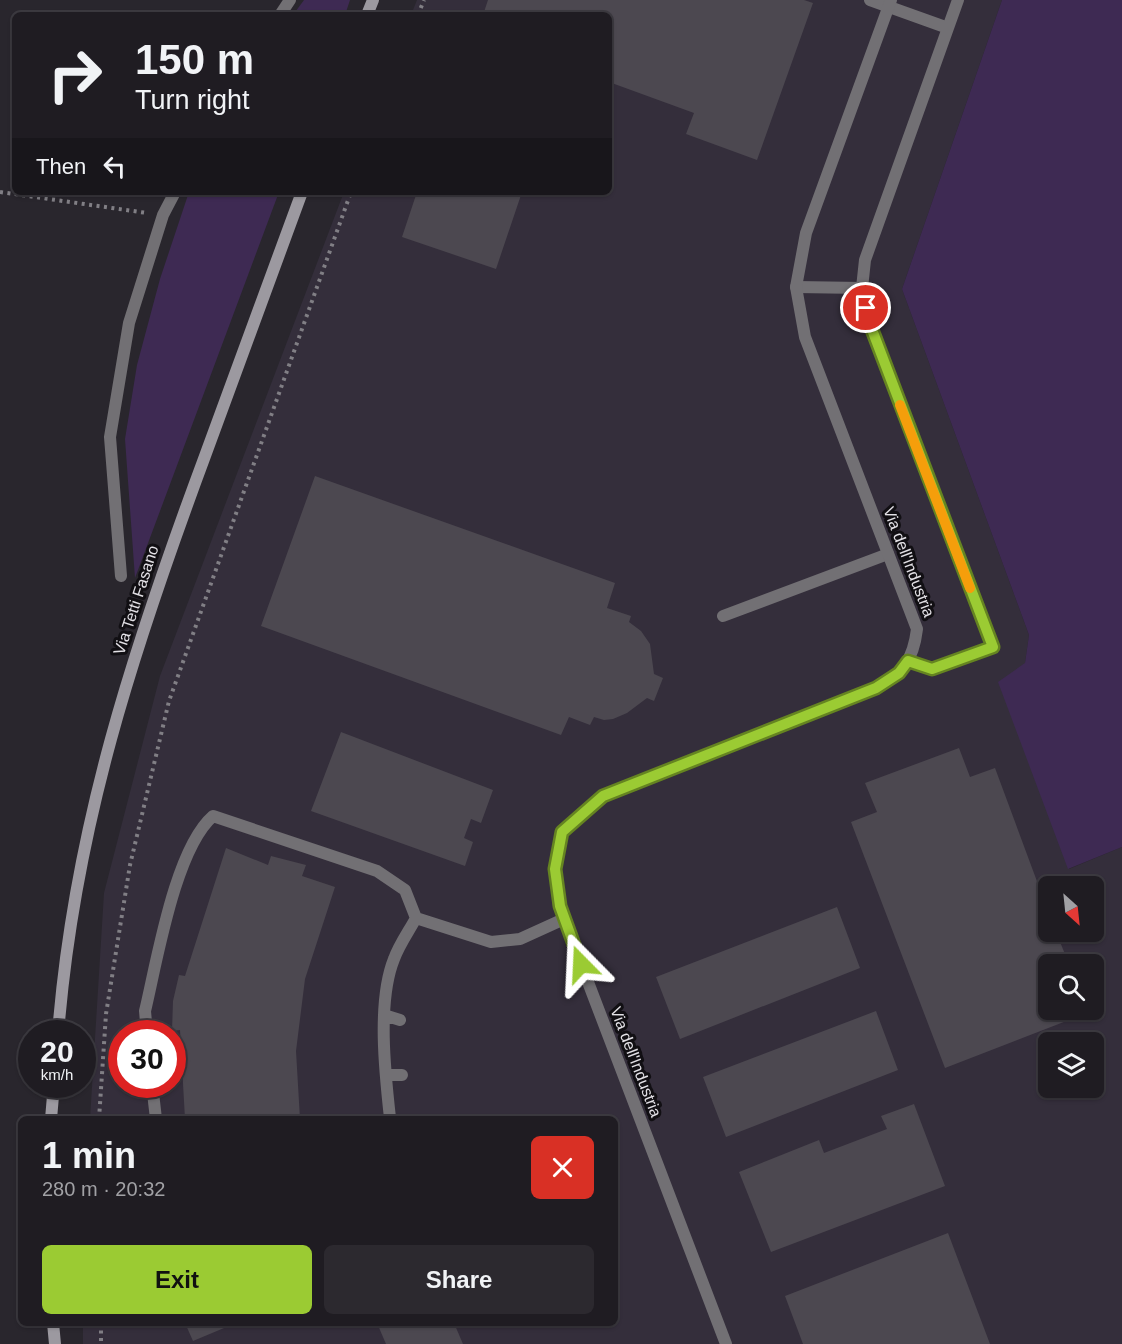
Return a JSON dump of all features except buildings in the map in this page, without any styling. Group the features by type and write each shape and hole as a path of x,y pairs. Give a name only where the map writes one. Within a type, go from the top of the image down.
{"main road":[{"name":"Via Tetti Fasano","path":"59,1020 62,980 81,861 106,750 151,601 301,195"},
{"path":"51,1116 53,1098"},
{"path":"53,1326 55,1344"}],"street":[{"path":"870,0 890,3 948,28"},
{"path":"908,661 932,669 993,647 871,327 862,288 865,260 958,0"},
{"name":"Via dell'Industria","path":"726,1344 564,919 555,869 562,832 603,796 876,688 899,673 915,647 916,628 806,337 796,287 806,233 890,3"},
{"path":"122,576 110,437 129,323 163,215 173,195"},
{"path":"796,287 862,288"},
{"path":"723,616 888,554"},
{"path":"146,1020 145,1011 179,875 202,825 213,816 377,871 405,890 416,918"},
{"path":"416,918 491,942 520,939 564,919"},
{"path":"390,1116 384,1015 393,960 416,918"},
{"path":"384,1015 400,1020"},
{"path":"386,1075 402,1075"},
{"path":"154,1098 156,1116"}],"path":[{"path":"21,195 163,215"},
{"path":"99,1116 106,1014 128,876 169,701 212,574 350,195"},
{"path":"101,1326 101,1344"}],"shaded area":[{"path":"304,0 350,0 346,12 295,12"},
{"path":"417,0 1002,0 902,289 1029,635 1025,663 1069,869 1122,847 1122,1344 83,1344 83,1326 618,1326 618,1116 90,1116 91,1098 96,1098 96,1022 104,893 160,676 343,195 612,195 612,12 412,12"},
{"path":"1002,0 1122,0 1122,847 1068,869 998,682 1025,663 1029,635 902,289"},
{"path":"188,195 278,195 135,578 125,439 137,365 160,279"}],"slow traffic":[{"path":"900,405 970,588"}],"route":[{"path":"581,964 560,906 555,869 562,832 603,796 876,688 899,673 908,661 932,669 993,647 871,327 866,308"}]}
